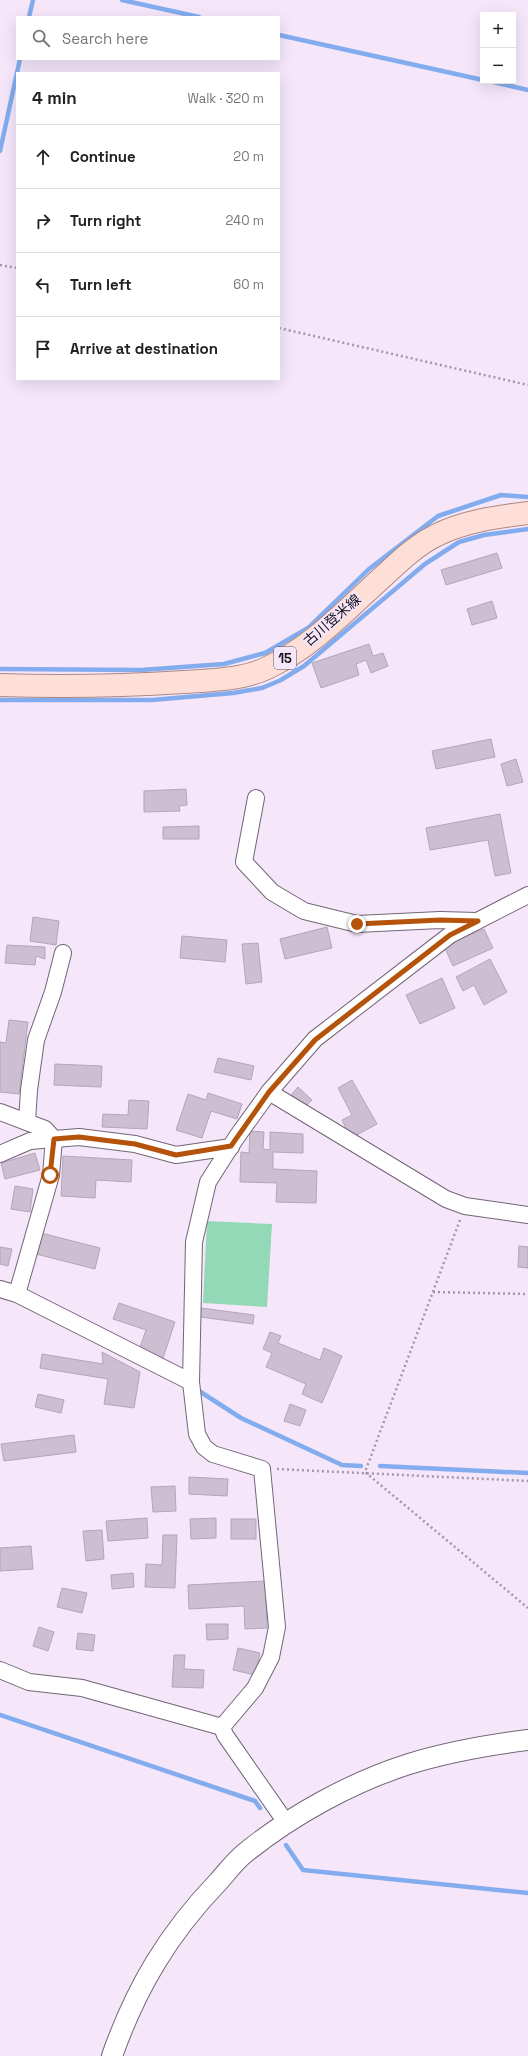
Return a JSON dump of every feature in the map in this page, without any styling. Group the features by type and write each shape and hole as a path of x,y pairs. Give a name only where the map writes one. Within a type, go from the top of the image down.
{"main road":[{"name":"古川登米線","path":"0,685 73,687 144,685 219,679 239,676 266,669 313,639 411,551 435,536 463,525 493,517 528,513"}],"street":[{"path":"256,798 244,862 272,892 304,910 357,924 440,920 478,921"},
{"path":"222,1727 258,1682 271,1657 277,1627 262,1469 213,1454 204,1447 197,1434 191,1388 194,1242 208,1182 269,1092 315,1040 450,935 528,895"},
{"path":"27,1122 29,1090 36,1040 53,992 63,953"},
{"path":"269,1092 446,1199 465,1206 528,1215"},
{"path":"0,1112 45,1129 54,1139 50,1175 17,1294"},
{"path":"0,1154 30,1141 79,1137 135,1144 176,1155 231,1146"},
{"path":"0,1290 17,1294 191,1388"},
{"path":"0,1670 29,1682 82,1688 222,1727"},
{"path":"222,1727 225,1735 287,1824"},
{"path":"112,2056 124,2022 150,1969 178,1928 208,1892 245,1854 319,1803 409,1764 456,1752 528,1740"}],"path":[{"path":"0,265 16,268"},
{"path":"280,328 528,385"},
{"path":"365,1472 465,1206"},
{"path":"433,1292 528,1294"},
{"path":"262,1469 365,1472 528,1481"},
{"path":"365,1472 528,1608"}],"green space":[{"path":"207,1221 272,1224 267,1307 203,1303"}],"building":[{"path":"497,553 502,568 446,585 441,570"},
{"path":"492,601 497,618 472,625 467,609"},
{"path":"369,644 373,656 383,653 388,666 371,673 366,660 356,664 359,675 321,688 312,663"},
{"path":"491,739 495,757 436,769 432,751"},
{"path":"516,759 523,782 507,786 501,764"},
{"path":"186,789 187,805 179,806 180,811 144,812 144,791"},
{"path":"500,814 511,873 495,876 488,840 430,850 426,828"},
{"path":"199,826 199,839 163,839 163,827"},
{"path":"33,917 59,921 56,945 30,941"},
{"path":"327,927 332,948 285,959 280,939"},
{"path":"484,929 493,948 453,966 444,946"},
{"path":"182,936 227,940 225,962 180,958"},
{"path":"258,943 262,982 246,984 242,944"},
{"path":"7,945 45,947 45,959 36,956 35,965 5,963"},
{"path":"490,959 507,992 484,1005 474,985 463,991 456,977"},
{"path":"442,978 455,1008 420,1024 406,995"},
{"path":"9,1020 28,1022 19,1094 0,1092 0,1042 6,1043"},
{"path":"218,1058 254,1066 251,1080 214,1072"},
{"path":"55,1064 102,1066 101,1087 54,1085"},
{"path":"352,1080 377,1124 351,1138 342,1120 352,1115 338,1088"},
{"path":"298,1087 312,1100 305,1107 291,1095"},
{"path":"208,1093 242,1104 237,1119 211,1111 202,1138 176,1130 188,1094 206,1100"},
{"path":"129,1100 149,1101 147,1129 102,1127 103,1114 128,1115"},
{"path":"250,1131 264,1132 263,1149 270,1150 270,1132 303,1134 303,1153 273,1152 273,1169 317,1171 316,1203 276,1202 277,1183 240,1182 241,1152 249,1153"},
{"path":"35,1153 40,1170 5,1179 1,1163"},
{"path":"63,1156 132,1160 131,1182 96,1180 95,1198 61,1196"},
{"path":"15,1186 33,1189 30,1212 11,1209"},
{"path":"41,1233 100,1248 95,1269 36,1254"},
{"path":"519,1246 528,1247 528,1268 518,1267"},
{"path":"0,1247 12,1249 8,1266 0,1264"},
{"path":"119,1303 175,1322 163,1358 139,1350 146,1330 113,1319"},
{"path":"201,1308 254,1315 253,1324 200,1317"},
{"path":"270,1332 281,1336 278,1343 320,1360 324,1348 342,1356 322,1403 302,1394 306,1384 266,1367 272,1353 263,1349"},
{"path":"102,1352 140,1372 134,1408 104,1404 108,1379 40,1368 42,1354 103,1364"},
{"path":"38,1394 64,1400 61,1413 35,1407"},
{"path":"290,1404 306,1410 300,1426 284,1421"},
{"path":"74,1435 76,1452 4,1461 1,1444"},
{"path":"189,1477 228,1479 227,1496 189,1494"},
{"path":"175,1486 176,1511 153,1512 151,1487"},
{"path":"147,1518 148,1538 108,1541 106,1521"},
{"path":"216,1518 216,1538 191,1539 190,1519"},
{"path":"231,1519 256,1519 256,1539 231,1539"},
{"path":"102,1530 104,1559 86,1561 83,1531"},
{"path":"163,1535 177,1535 175,1588 145,1587 146,1564 162,1565"},
{"path":"31,1546 33,1569 0,1571 0,1548"},
{"path":"133,1573 134,1587 112,1589 111,1575"},
{"path":"265,1581 267,1628 245,1629 244,1606 189,1609 188,1585"},
{"path":"62,1588 87,1593 82,1613 57,1607"},
{"path":"206,1624 228,1624 228,1639 207,1640"},
{"path":"39,1627 54,1632 48,1651 33,1646"},
{"path":"78,1633 95,1635 93,1651 76,1649"},
{"path":"238,1648 260,1653 255,1675 233,1670"},
{"path":"174,1655 185,1655 184,1669 204,1670 203,1688 172,1687"}],"waterway":[{"path":"29,16 33,0"},
{"path":"122,0 194,16"},
{"path":"280,35 480,79"},
{"path":"17,72 20,60"},
{"path":"0,151 16,77"},
{"path":"502,84 528,90"},
{"path":"0,669 141,670 224,664 265,653 308,628 369,569 438,516 501,495 528,497"},
{"path":"0,700 152,700 233,693 262,688 281,680 304,666 425,564 459,542 484,535 528,529"},
{"path":"196,1389 241,1418 342,1465 361,1466"},
{"path":"380,1466 528,1473"},
{"path":"0,1715 255,1801 260,1808"},
{"path":"286,1845 303,1870 528,1893"}],"route":[{"path":"50,1175 54,1139 79,1137 135,1144 176,1155 203,1152 231,1146 269,1092 315,1040 450,935 478,921 440,920 357,924"}]}
